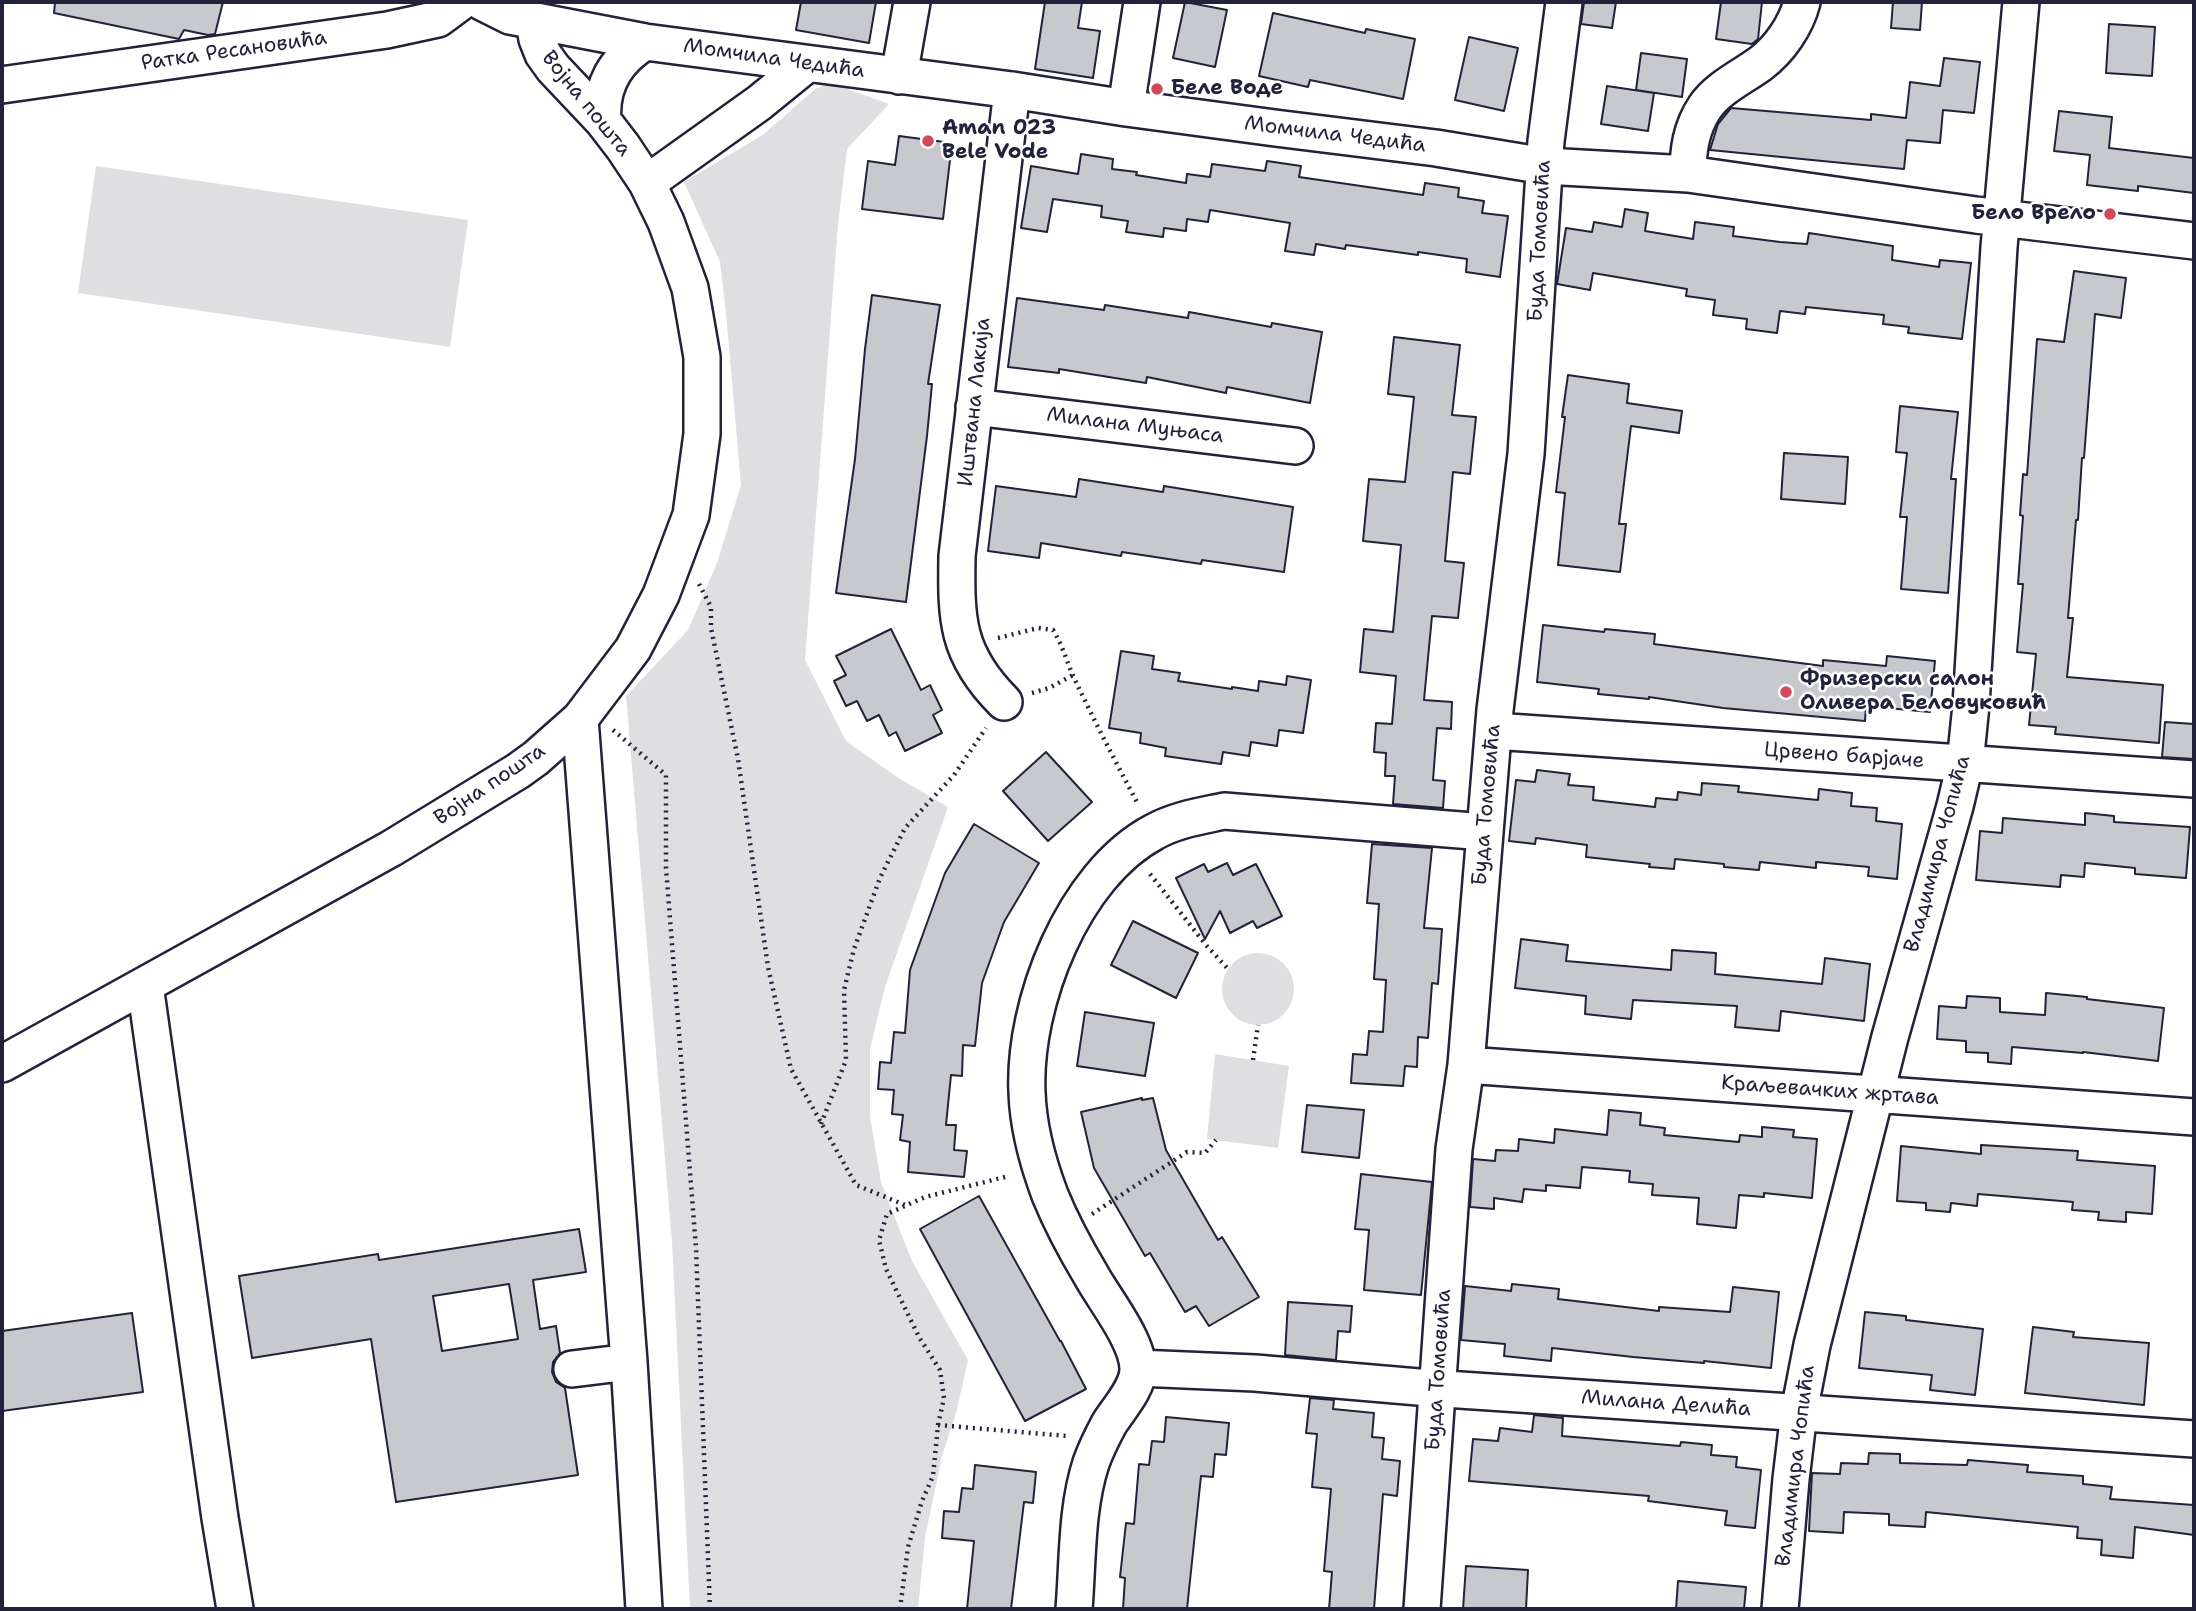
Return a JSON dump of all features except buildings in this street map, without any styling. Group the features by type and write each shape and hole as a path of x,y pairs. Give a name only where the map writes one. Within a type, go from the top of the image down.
{"street":[{"name":"Ратка Ресановића","path":"2,85 387,30 438,19 461,2"},
{"name":"Момчила Чедића","path":"482,2 510,16 534,21 645,41 807,64 1436,148 1545,166 1688,174 2003,218 2194,241"},
{"path":"899,76 912,2"},
{"path":"1126,108 1142,2"},
{"name":"Буда Томовића","path":"1422,1609 1454,1149 1466,1065 1495,710 1526,454 1546,141 1564,2"},
{"path":"1688,174 1688,147 1706,106 1774,51 1799,14 1802,2"},
{"name":"Владимира Чопића","path":"1780,1609 1799,1412 1828,1274 1965,764 2003,218 2021,2"},
{"name":"Војна пошта","path":"2,1064 392,848 536,758 584,714 633,649 661,595 691,514 702,434 702,357 690,288 666,222 647,183 603,121 553,68 537,39 534,21"},
{"path":"603,121 604,89 611,74 625,55 645,41"},
{"path":"647,183 759,103 807,64"},
{"name":"Иштвана Лакија","path":"1004,702 990,689 966,649 956,605 957,556 1012,90"},
{"name":"Милана Муњаса","path":"974,407 1295,446"},
{"path":"584,714 645,1609"},
{"name":"Црвено барјаче","path":"1494,731 2194,779"},
{"path":"1074,1609 1080,1519 1087,1477 1099,1444 1133,1387 1138,1368 1126,1334 1090,1274 1050,1195 1034,1138 1027,1092 1028,1052 1034,1016 1057,947 1082,904 1112,864 1130,847 1154,831 1191,818 1224,811 1485,832"},
{"path":"145,985 235,1609"},
{"name":"Краљевачких жртава","path":"1466,1065 2194,1117"},
{"path":"572,1369 629,1362"},
{"name":"Милана Делића","path":"1138,1368 1255,1373 1438,1389 2194,1439"}],"path":[{"path":"698,583 711,607 711,628 738,759 768,967 790,1069 856,1185 905,1205"},
{"path":"966,649 1019,632 1038,628 1053,630 1138,805 1154,831"},
{"path":"821,1124 846,1060 844,990 854,949 880,878 905,828 954,775 1004,702 1049,688 1073,675"},
{"path":"584,714 666,775 666,868 696,1248 710,1609"},
{"path":"1144,867 1228,969"},
{"path":"1253,1060 1258,1025"},
{"path":"1084,1207 1088,1215 1187,1152 1205,1153 1216,1140"},
{"path":"900,1609 908,1547 933,1476 938,1425 944,1398 940,1370 919,1337 893,1286 879,1240 887,1214 905,1205 925,1197 1014,1175"},
{"path":"938,1425 1075,1437"}],"shaded area":[{"path":"831,83 889,104 847,149 838,224 805,660 846,741 897,777 948,807 885,987 870,1049 870,1117 881,1182 912,1261 968,1360 957,1410 942,1456 925,1538 918,1609 690,1609 672,1242 626,696 688,630 717,563 741,485 720,262 684,182 764,134 815,89"},
{"path":"96,166 468,220 450,347 78,293"},
{"path":"1258,953 1278,959 1288,969 1294,989 1288,1009 1278,1019 1258,1025 1238,1019 1228,1009 1222,989 1228,969 1238,959"},
{"path":"1215,1054 1289,1066 1278,1148 1207,1139"}],"place":[{"name":"Беле Воде","path":"1157,89"},
{"name":"Aman 023 Bele Vode","path":"928,141"},
{"name":"Бело Врело","path":"2110,214"},
{"name":"Фризерски салон Оливера Беловуковић","path":"1786,692"}]}
